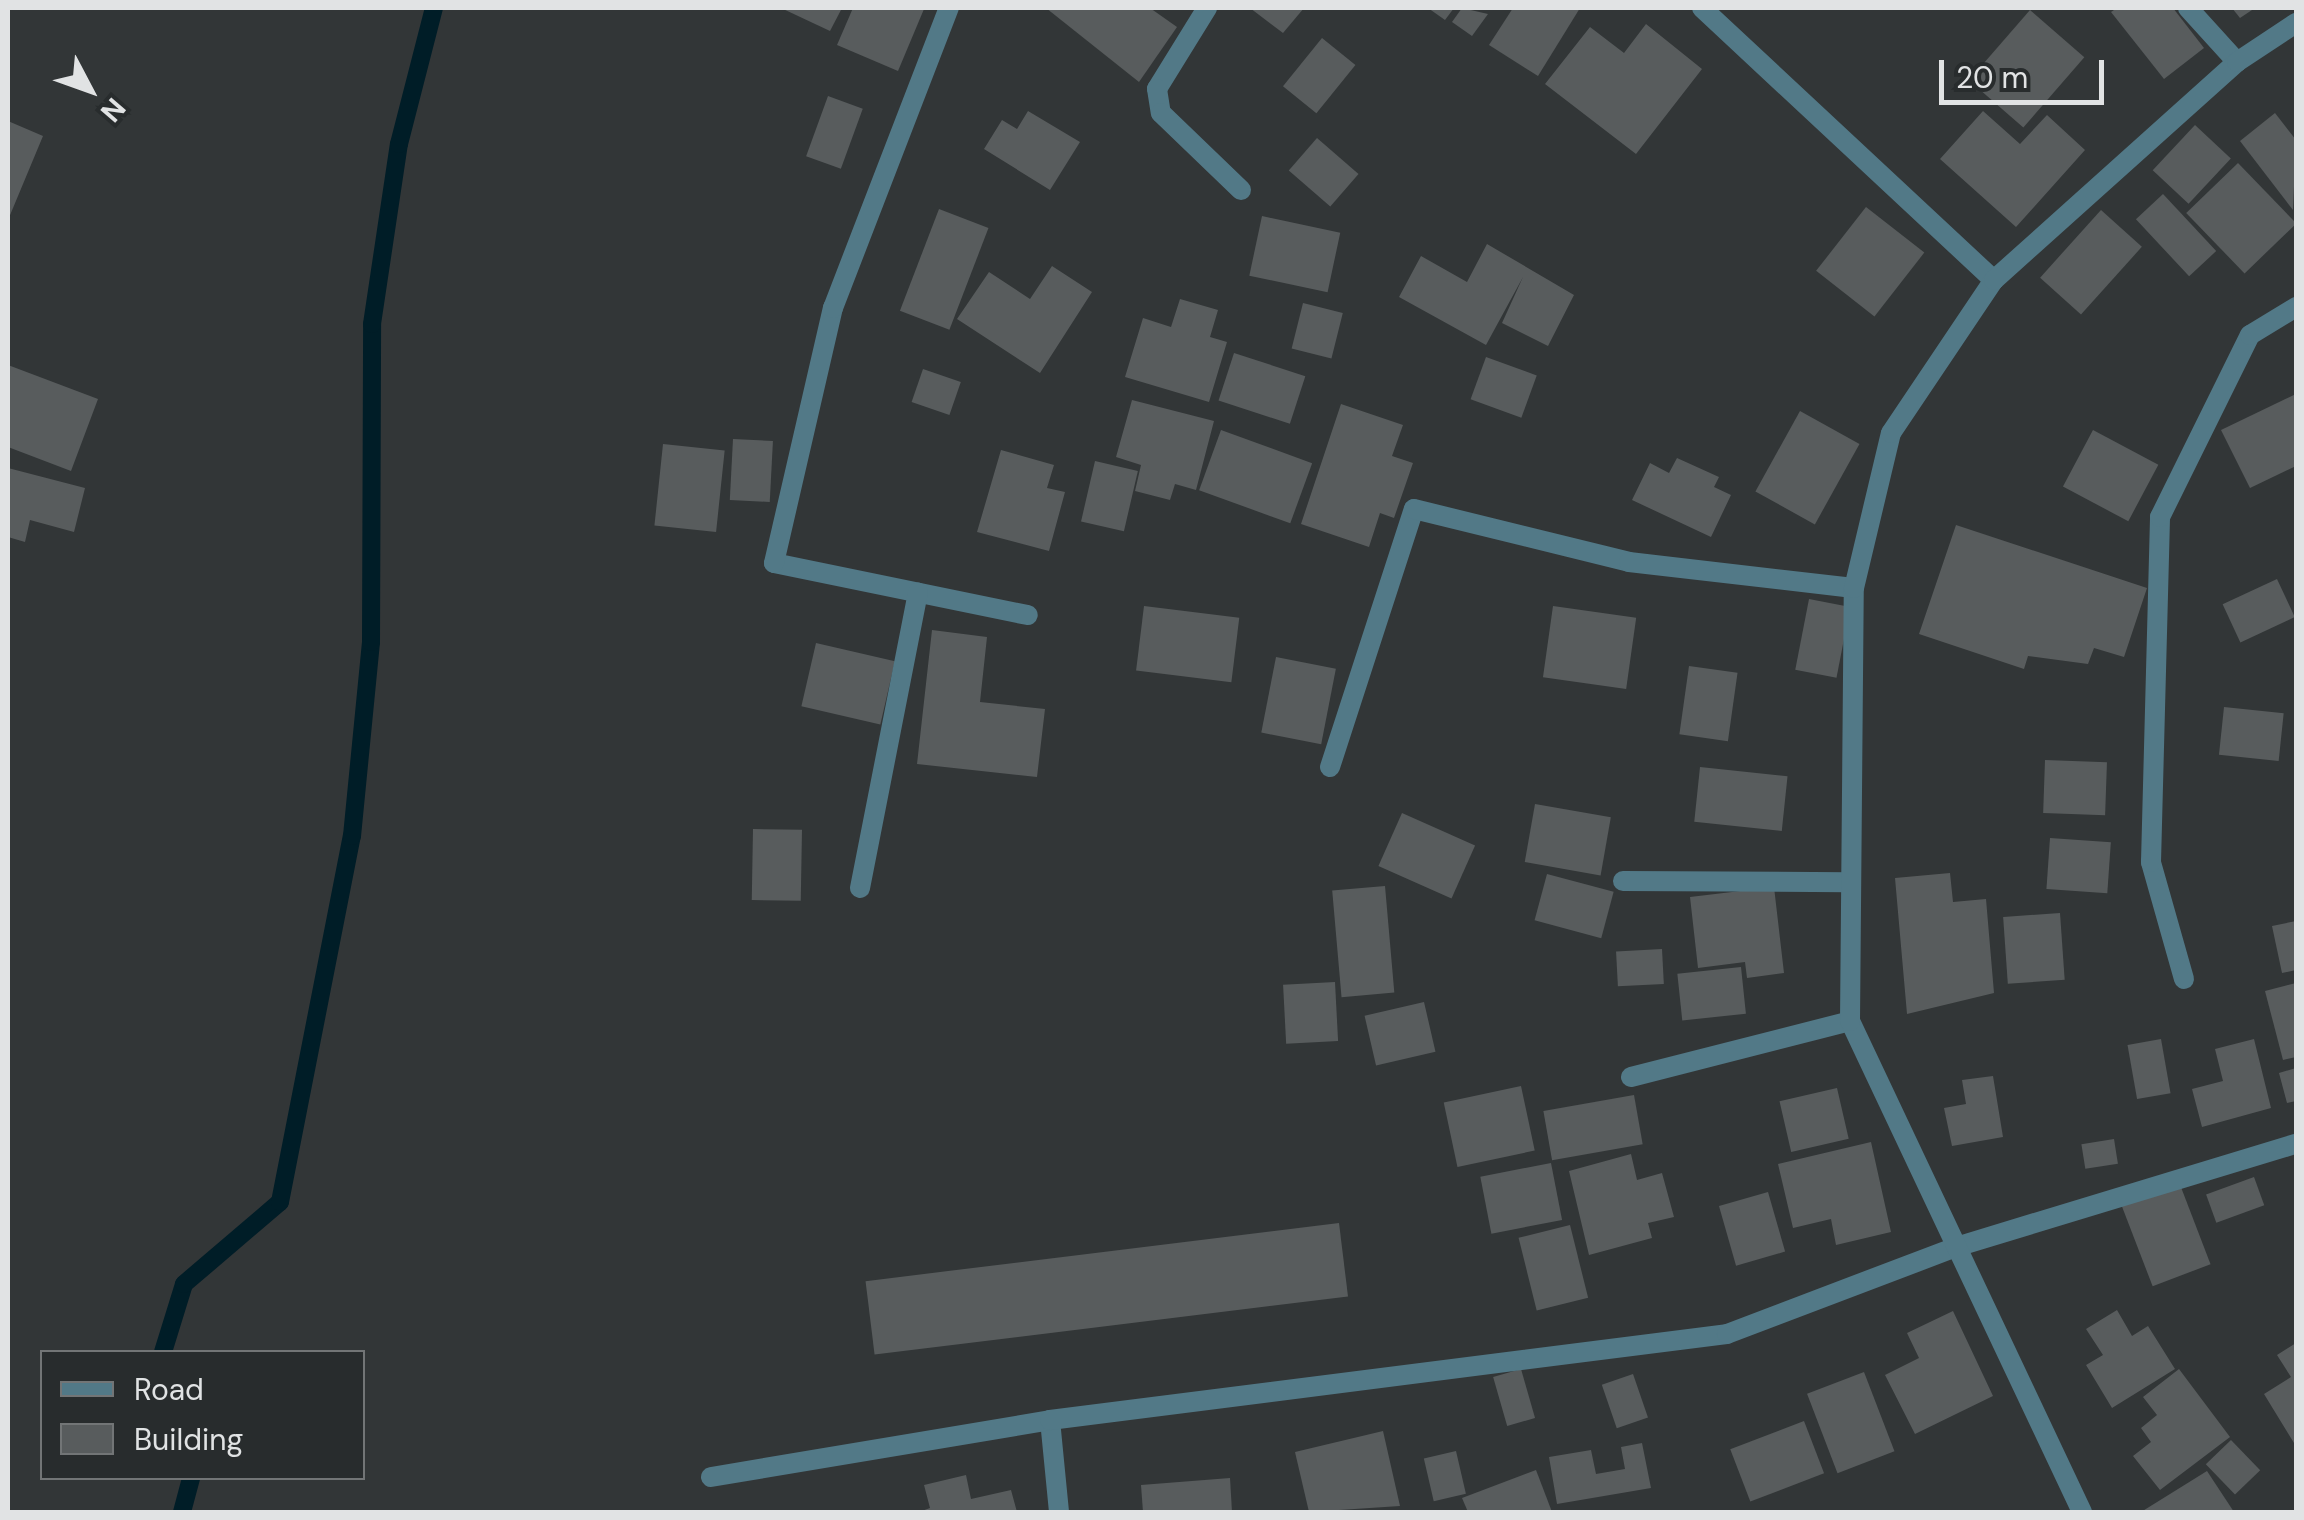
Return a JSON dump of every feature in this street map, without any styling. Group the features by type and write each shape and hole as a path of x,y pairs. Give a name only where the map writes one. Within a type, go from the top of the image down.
{"street":[{"path":"949,8 832,308 774,563 1028,615"},
{"path":"1207,8 1157,89 1162,112 1241,190"},
{"path":"1702,8 1994,280"},
{"path":"2188,8 2237,62"},
{"path":"2082,1512 1850,1021 1848,882 1854,588 1891,434 1994,280 2237,62 2296,23"},
{"path":"2184,979 2151,862 2160,517 2250,335 2296,307"},
{"path":"1330,767 1414,509 1629,562 1854,588"},
{"path":"860,888 918,593"},
{"path":"1622,881 1848,882"},
{"path":"1631,1076 1850,1021"},
{"path":"711,1478 1050,1420 1727,1334 1956,1247 2296,1144"},
{"path":"1050,1420 1059,1512"}],"building":[{"path":"781,8 842,8 830,31"},
{"path":"853,8 924,9 898,71 837,45"},
{"path":"1046,8 1150,8 1177,27 1139,82"},
{"path":"1250,8 1304,8 1283,33"},
{"path":"1428,8 1454,8 1445,20"},
{"path":"1462,8 1488,14 1472,36 1452,22"},
{"path":"1513,8 1580,8 1538,76 1489,45"},
{"path":"2117,8 2173,8 2204,48 2164,79 2111,12"},
{"path":"2232,8 2255,8 2240,18"},
{"path":"2030,10 2084,57 2023,127 1969,80"},
{"path":"1646,24 1702,69 1636,154 1545,84 1590,27 1624,53"},
{"path":"1322,38 1355,65 1316,113 1283,86"},
{"path":"828,96 863,109 841,169 806,156"},
{"path":"1028,111 1080,142 1050,190 984,149 1002,120 1017,129"},
{"path":"1983,111 2020,144 2047,115 2085,150 2016,227 1940,159"},
{"path":"2275,113 2296,140 2293,210 2240,141"},
{"path":"8,121 43,136 8,220"},
{"path":"2195,125 2231,158 2189,204 2153,170"},
{"path":"1317,138 1359,174 1330,207 1289,170"},
{"path":"2238,163 2296,223 2245,273 2186,213"},
{"path":"2163,194 2216,251 2189,276 2136,219"},
{"path":"1866,207 1924,253 1874,316 1816,271"},
{"path":"939,209 988,228 949,330 900,311"},
{"path":"2101,210 2142,247 2081,314 2040,278"},
{"path":"1262,216 1340,233 1328,292 1249,276"},
{"path":"1487,244 1574,295 1548,346 1502,323 1523,277 1486,345 1399,297 1421,256 1467,282"},
{"path":"1052,266 1092,292 1040,373 957,319 989,272 1030,299"},
{"path":"1180,299 1218,310 1210,337 1227,342 1209,402 1125,377 1143,318 1171,327"},
{"path":"1303,303 1343,313 1331,359 1292,349"},
{"path":"1234,353 1305,376 1290,424 1219,401"},
{"path":"1486,357 1537,375 1521,418 1471,399"},
{"path":"8,365 98,399 71,471 8,447"},
{"path":"923,369 961,382 949,415 912,402"},
{"path":"2296,394 2296,466 2250,488 2221,430"},
{"path":"1132,400 1214,421 1196,490 1175,484 1170,500 1135,491 1141,465 1116,457"},
{"path":"1341,404 1403,425 1392,456 1413,463 1394,518 1380,513 1369,547 1301,524"},
{"path":"1800,411 1859,444 1815,524 1755,491"},
{"path":"1221,430 1312,463 1290,523 1199,490"},
{"path":"2093,430 2158,465 2128,521 2063,487"},
{"path":"733,439 773,441 770,502 730,500"},
{"path":"663,444 725,450 716,532 654,526"},
{"path":"1001,450 1054,465 1047,488 1065,492 1049,551 977,532"},
{"path":"1677,458 1719,477 1714,487 1731,495 1711,537 1632,500 1650,463 1669,473"},
{"path":"1095,461 1138,471 1124,531 1081,521"},
{"path":"8,468 85,488 74,532 30,520 25,542 8,537"},
{"path":"1956,525 2147,588 2124,657 2094,648 2088,664 2028,656 2024,669 1919,634"},
{"path":"2277,579 2295,617 2240,642 2223,604"},
{"path":"1809,599 1850,607 1836,678 1795,670"},
{"path":"1144,606 1239,618 1231,682 1136,671"},
{"path":"1553,606 1636,618 1626,689 1543,677"},
{"path":"932,630 987,637 980,702 1045,709 1037,777 917,764"},
{"path":"816,643 895,661 880,725 801,706"},
{"path":"1276,657 1336,669 1321,744 1261,733"},
{"path":"1689,666 1738,673 1728,741 1679,734"},
{"path":"2224,707 2284,713 2279,761 2219,755"},
{"path":"2045,760 2107,762 2105,815 2043,813"},
{"path":"1700,767 1788,776 1782,831 1694,822"},
{"path":"1535,804 1611,817 1601,875 1525,862"},
{"path":"1402,813 1475,846 1451,899 1378,866"},
{"path":"753,829 802,830 801,901 752,900"},
{"path":"2050,838 2111,842 2107,893 2046,889"},
{"path":"1950,873 1953,902 1986,899 1994,993 1907,1014 1895,878"},
{"path":"1547,874 1614,892 1601,938 1535,920"},
{"path":"1385,886 1394,993 1342,997 1332,891"},
{"path":"1774,887 1784,973 1747,978 1745,962 1698,968 1690,897"},
{"path":"2060,913 2065,980 2008,984 2003,917"},
{"path":"2296,921 2296,970 2282,973 2272,926"},
{"path":"1662,949 1664,984 1618,986 1616,951"},
{"path":"1741,967 1746,1014 1682,1020 1677,974"},
{"path":"1335,982 1338,1041 1286,1044 1283,985"},
{"path":"2296,983 2296,1057 2283,1060 2265,991"},
{"path":"1424,1002 1435,1052 1376,1065 1365,1016"},
{"path":"2161,1039 2171,1093 2137,1099 2128,1045"},
{"path":"2254,1039 2271,1108 2202,1127 2192,1089 2223,1081 2215,1049"},
{"path":"2296,1068 2296,1101 2287,1103 2279,1073"},
{"path":"1993,1076 2003,1137 1952,1146 1944,1108 1966,1104 1962,1080"},
{"path":"1521,1086 1535,1151 1457,1167 1444,1102"},
{"path":"1837,1088 1849,1139 1791,1152 1780,1101"},
{"path":"1634,1095 1643,1144 1552,1160 1543,1111"},
{"path":"2114,1139 2118,1164 2085,1169 2081,1144"},
{"path":"1871,1142 1891,1232 1836,1245 1831,1219 1793,1228 1778,1164"},
{"path":"1631,1154 1637,1180 1662,1173 1674,1217 1648,1223 1652,1238 1589,1255 1569,1171"},
{"path":"1551,1163 1562,1220 1491,1234 1480,1177"},
{"path":"2254,1177 2264,1205 2216,1223 2206,1194"},
{"path":"2179,1182 2211,1264 2153,1286 2121,1204"},
{"path":"1768,1192 1785,1252 1736,1266 1719,1206"},
{"path":"1339,1223 1348,1296 875,1355 866,1281"},
{"path":"1570,1225 1588,1298 1537,1311 1519,1238"},
{"path":"2117,1310 2132,1336 2148,1326 2175,1369 2112,1408 2086,1365 2103,1355 2086,1329"},
{"path":"1953,1311 1993,1396 1915,1434 1885,1375 1919,1358 1907,1333"},
{"path":"2296,1343 2294,1443 2264,1394 2291,1377 2277,1355"},
{"path":"1521,1369 1535,1418 1507,1426 1493,1377"},
{"path":"2179,1369 2230,1437 2160,1490 2133,1456 2151,1442 2141,1428 2157,1415 2143,1397"},
{"path":"1864,1372 1894,1451 1838,1473 1807,1394"},
{"path":"1633,1374 1648,1417 1617,1428 1602,1385"},
{"path":"1804,1421 1824,1473 1750,1502 1730,1449"},
{"path":"1383,1431 1400,1506 1309,1512 1295,1452"},
{"path":"2231,1440 2260,1470 2235,1495 2206,1464"},
{"path":"1642,1443 1651,1488 1557,1504 1549,1457 1591,1450 1596,1474 1625,1469 1621,1447"},
{"path":"1456,1451 1466,1494 1434,1501 1424,1458"},
{"path":"1536,1470 1552,1512 1468,1512 1462,1498"},
{"path":"2207,1471 2234,1512 2141,1512"},
{"path":"966,1475 971,1499 1011,1490 1017,1512 919,1512 930,1508 924,1485"},
{"path":"1230,1478 1232,1512 1143,1512 1141,1485"}],"waterway":[{"path":"164,1350 184,1284 280,1202 352,836 371,642 372,324 399,144 434,8"},
{"path":"182,1512 190,1480"}]}
